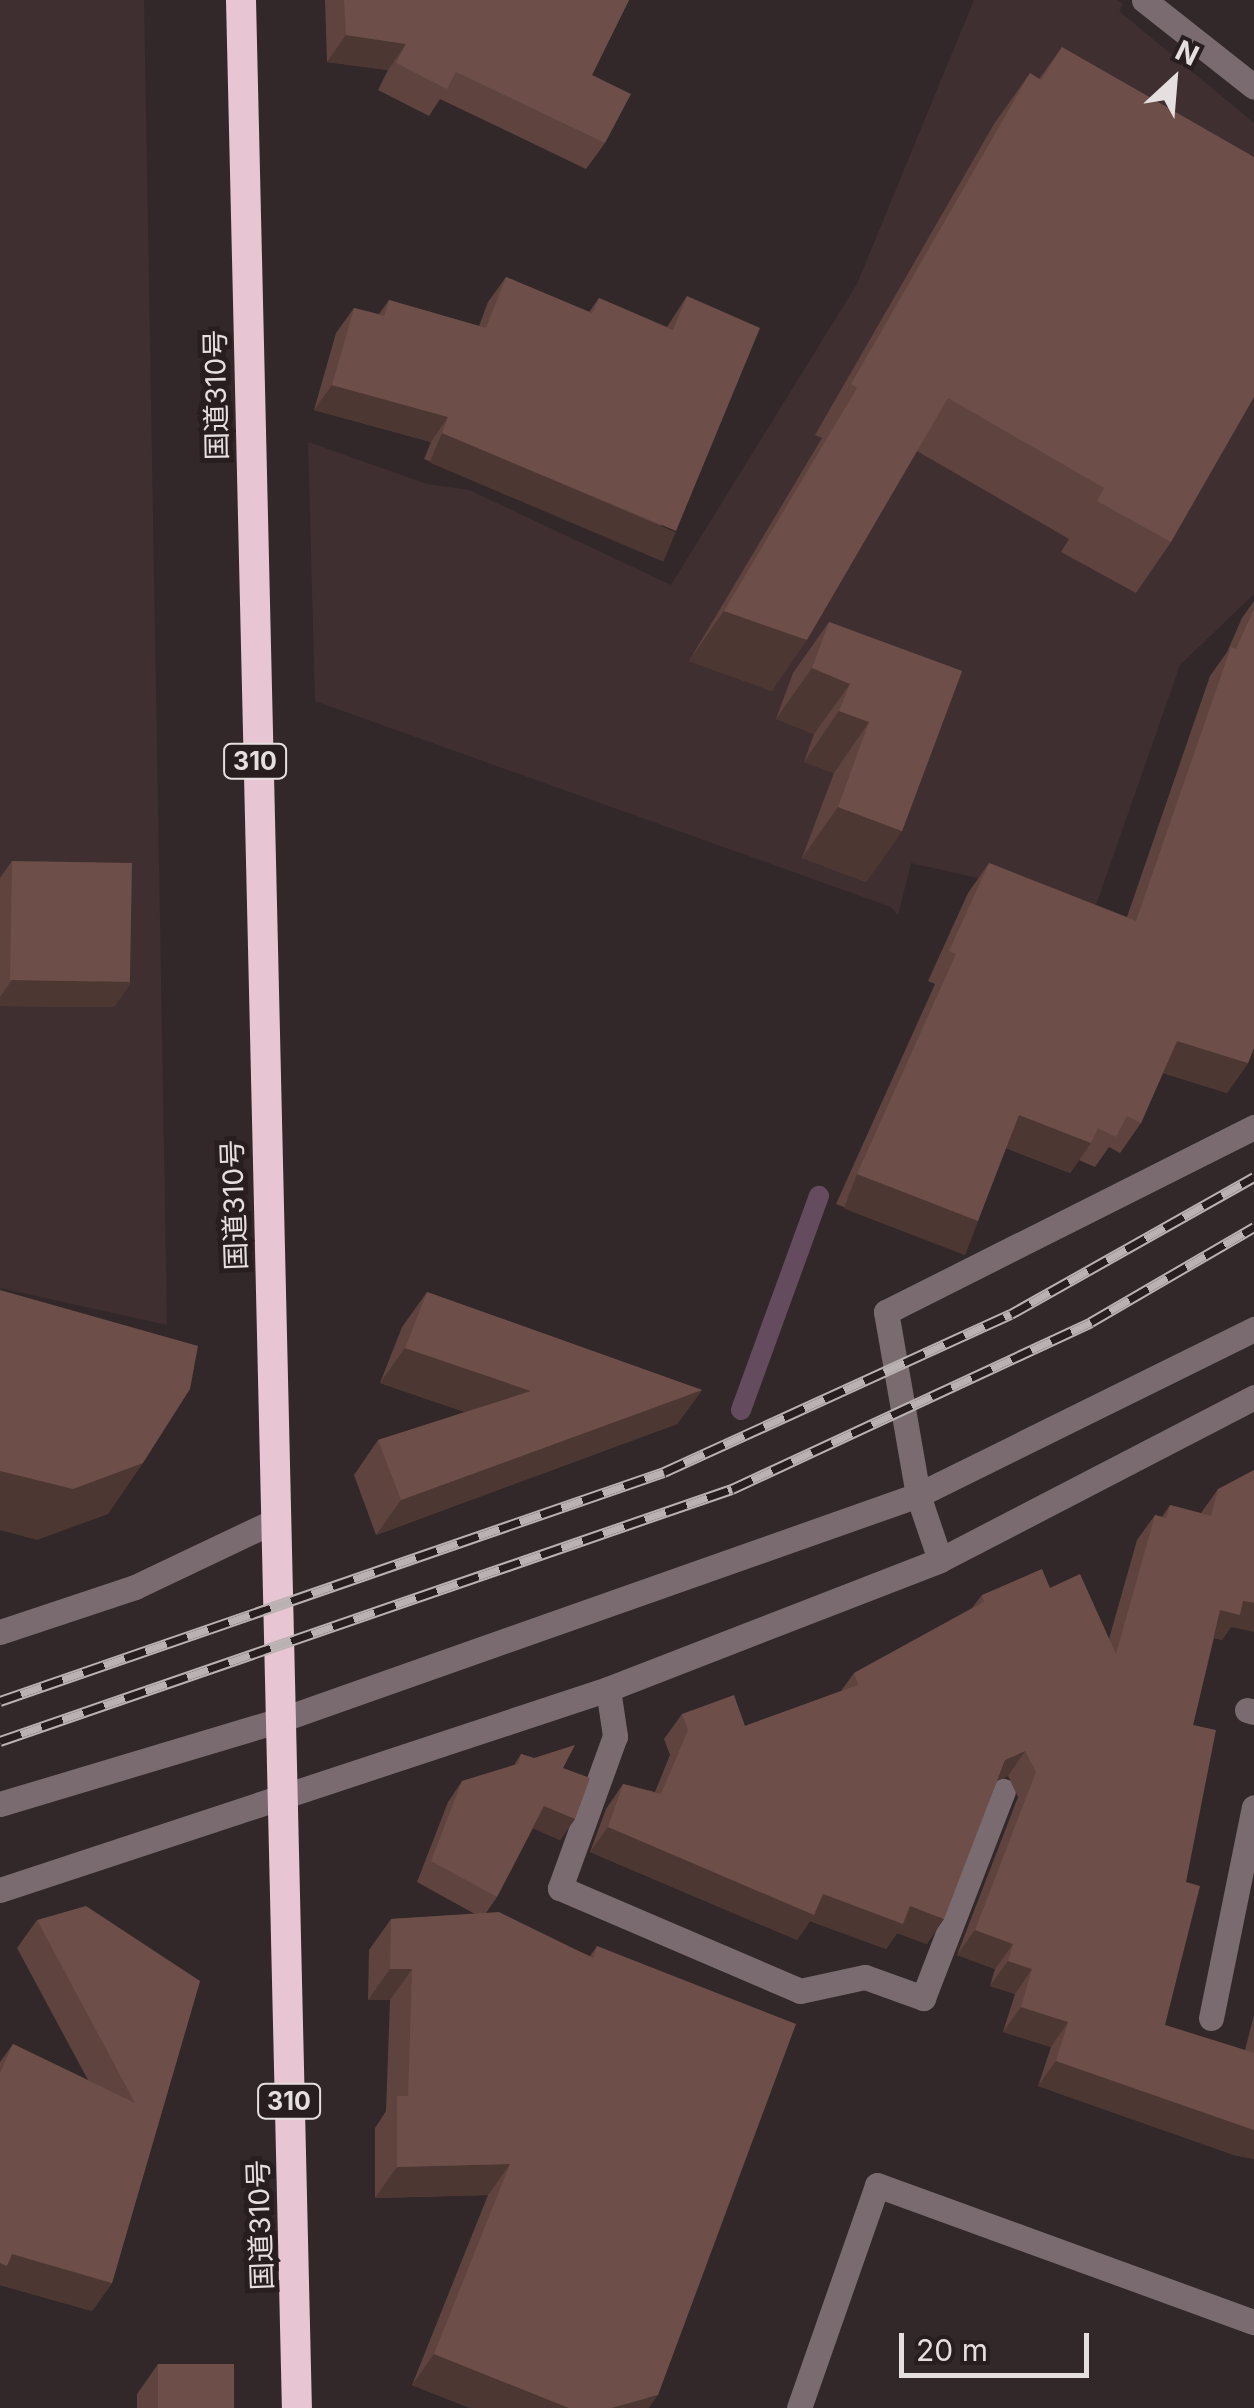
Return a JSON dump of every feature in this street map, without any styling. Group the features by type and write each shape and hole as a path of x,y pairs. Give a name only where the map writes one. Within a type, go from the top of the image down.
{"highway":[{"name":"国道310号","path":"241,0 274,1521 287,1794 285,1966 297,2408"}],"street":[{"path":"1144,0 1254,87"},
{"path":"940,1560 918,1495 886,1312 1254,1127"},
{"path":"0,1804 283,1719 918,1495 1254,1329"},
{"path":"0,1890 608,1689 940,1560 1254,1397"},
{"path":"0,1632 135,1587 274,1521"},
{"path":"608,1689 615,1736 560,1888 800,1991 865,1977 923,1998 1003,1792"},
{"path":"1211,2018 1254,1807"},
{"path":"799,2408 878,2185 1254,2322"}],"shaded area":[{"path":"0,0 144,0 167,1325 0,1288"},
{"path":"974,0 1117,0 1123,4 1119,11 1254,123 1254,594 1180,665 1096,905 911,863 898,915 891,907 315,701 308,442 427,484 469,490 671,585 857,284"}],"building":[{"path":"344,0 629,0 592,75 631,94 605,143 456,72 447,89 396,63 406,44 346,35"},
{"path":"1062,47 1254,157 1254,397 1171,542 1097,501 1104,488 948,398 807,640 724,611 857,388 851,384 1030,73 1041,80"},
{"path":"506,277 592,313 599,298 673,330 687,296 760,328 676,531 442,433 448,417 332,385 354,308 384,316 389,300 486,328"},
{"path":"1254,609 1254,1048 1248,1063 1177,1041 1141,1123 1127,1116 1116,1137 1098,1128 1091,1143 1019,1115 978,1221 857,1174 956,954 949,951 989,863 1136,921 1231,647 1236,649"},
{"path":"829,622 962,671 902,831 838,807 869,722 839,711 850,684 812,668"},
{"path":"12,861 132,863 130,982 10,980"},
{"path":"0,1290 198,1346 190,1389 143,1463 73,1489 0,1471"},
{"path":"427,1292 702,1390 401,1500 378,1440 531,1391 405,1348"},
{"path":"1254,1470 1254,1603 1243,1601 1240,1615 1220,1610 1193,1725 1216,1730 1186,1882 1200,1886 1165,2025 1254,2053 1254,2130 1056,2061 1068,2022 1021,2007 1032,1969 1008,1961 1013,1944 975,1930 1036,1772 1025,1751 1005,1760 944,1919 910,1906 903,1924 823,1894 814,1915 608,1827 623,1784 661,1794 688,1730 682,1714 734,1695 745,1726 858,1685 854,1673 984,1602 982,1595 1042,1569 1050,1588 1080,1574 1116,1654 1155,1515 1166,1518 1170,1505 1211,1516 1218,1489"},
{"path":"575,1745 563,1768 590,1778 575,1819 544,1806 497,1897 431,1861 462,1781 518,1764 521,1754 534,1758"},
{"path":"86,1906 200,1981 112,2283 12,2254 7,2266 0,2263 0,2073 13,2044 135,2103 37,1920"},
{"path":"499,1912 593,1958 597,1946 796,2024 658,2395 611,2408 569,2408 434,2354 510,2164 397,2167 397,2096 408,2096 412,1969 390,1969 391,1919"},
{"path":"158,2364 234,2364 234,2408 158,2408"}],"waterway":[{"path":"741,1410 819,1196"}],"railway":[{"path":"0,1701 664,1472 1011,1314 1254,1177"},
{"path":"0,1741 732,1489 1091,1322 1254,1227"}]}
